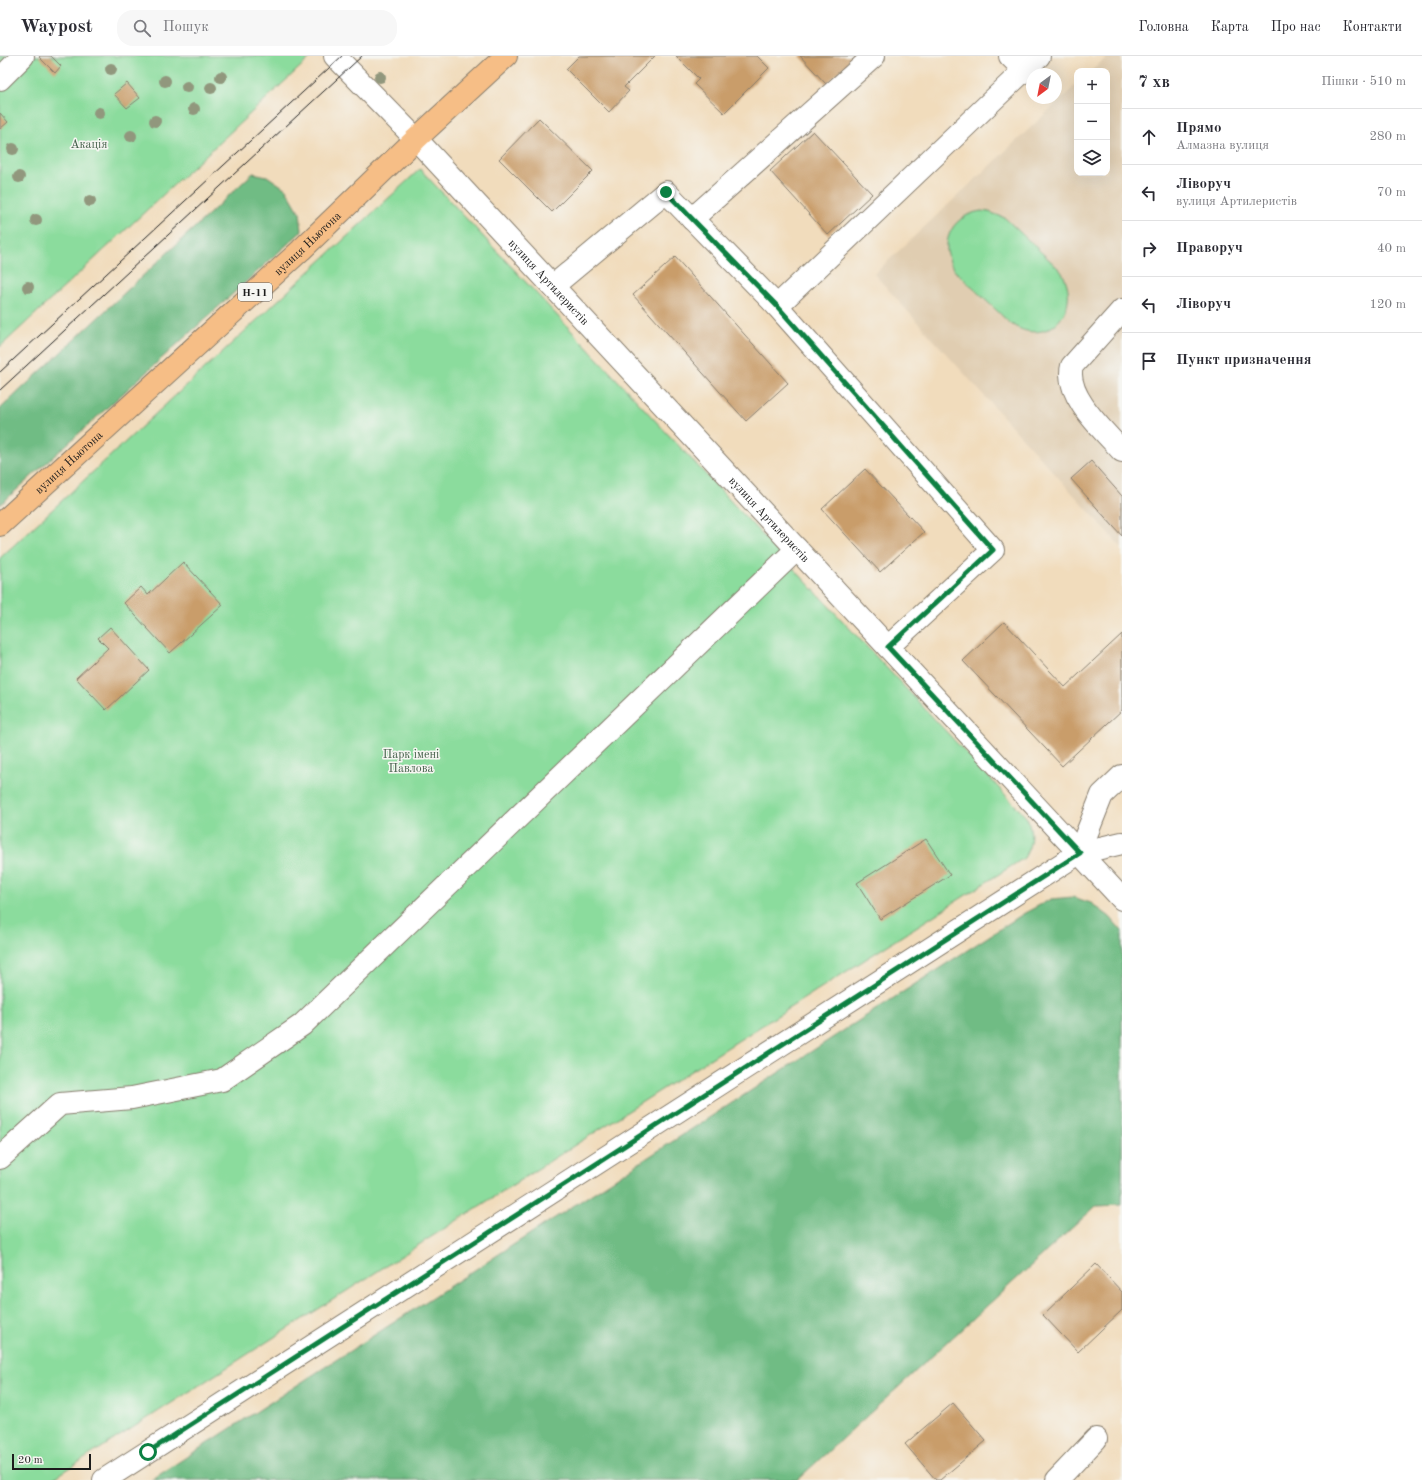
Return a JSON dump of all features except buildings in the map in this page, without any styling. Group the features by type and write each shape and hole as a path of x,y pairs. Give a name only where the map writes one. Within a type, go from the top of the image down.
{"main road":[{"name":"вулиця Ньютона","path":"0,525 301,250 416,139 506,56"}],"street":[{"path":"0,79 23,56"},
{"name":"вулиця Артилеристів","path":"335,56 416,139 1122,899"},
{"path":"692,219 874,56"},
{"path":"777,306 1024,61"},
{"path":"553,286 666,192 777,306 993,550 888,647"},
{"path":"1122,310 1072,366 1070,373 1081,405 1122,451"},
{"path":"0,1158 60,1104 132,1098 222,1080 302,1025 797,549"},
{"path":"1080,853 1102,795 1122,776"},
{"path":"104,1480 1080,853 1122,843"},
{"path":"1057,1480 1096,1439"}],"shaded area":[{"path":"1108,56 1122,56 1122,548 874,274 1056,104 1062,104 1062,98 1074,87 1074,176 1110,176 1110,68 1094,68"}],"green space":[{"name":"Акація","path":"0,56 312,56 0,347"},
{"name":"Парк імені Павлова","path":"420,169 1027,818 1031,834 1029,848 1024,858 51,1480 0,1480 0,558"},
{"path":"253,173 267,176 286,189 300,213 302,231 0,505 0,409"},
{"path":"981,211 989,212 1005,218 1060,270 1066,282 1068,295 1067,307 1062,317 1054,326 1043,331 1031,332 1018,328 1006,319 956,272 947,253 949,234 961,219 970,214"},
{"path":"1073,897 1091,903 1110,917 1122,931 1122,1205 1096,1206 797,1480 151,1480 1023,914 1051,899"}],"tram line":[{"path":"0,372 342,56"},
{"path":"0,390 362,56"}],"route":[{"path":"148,1452 1080,853 888,647 993,550 777,306 666,192"}]}
